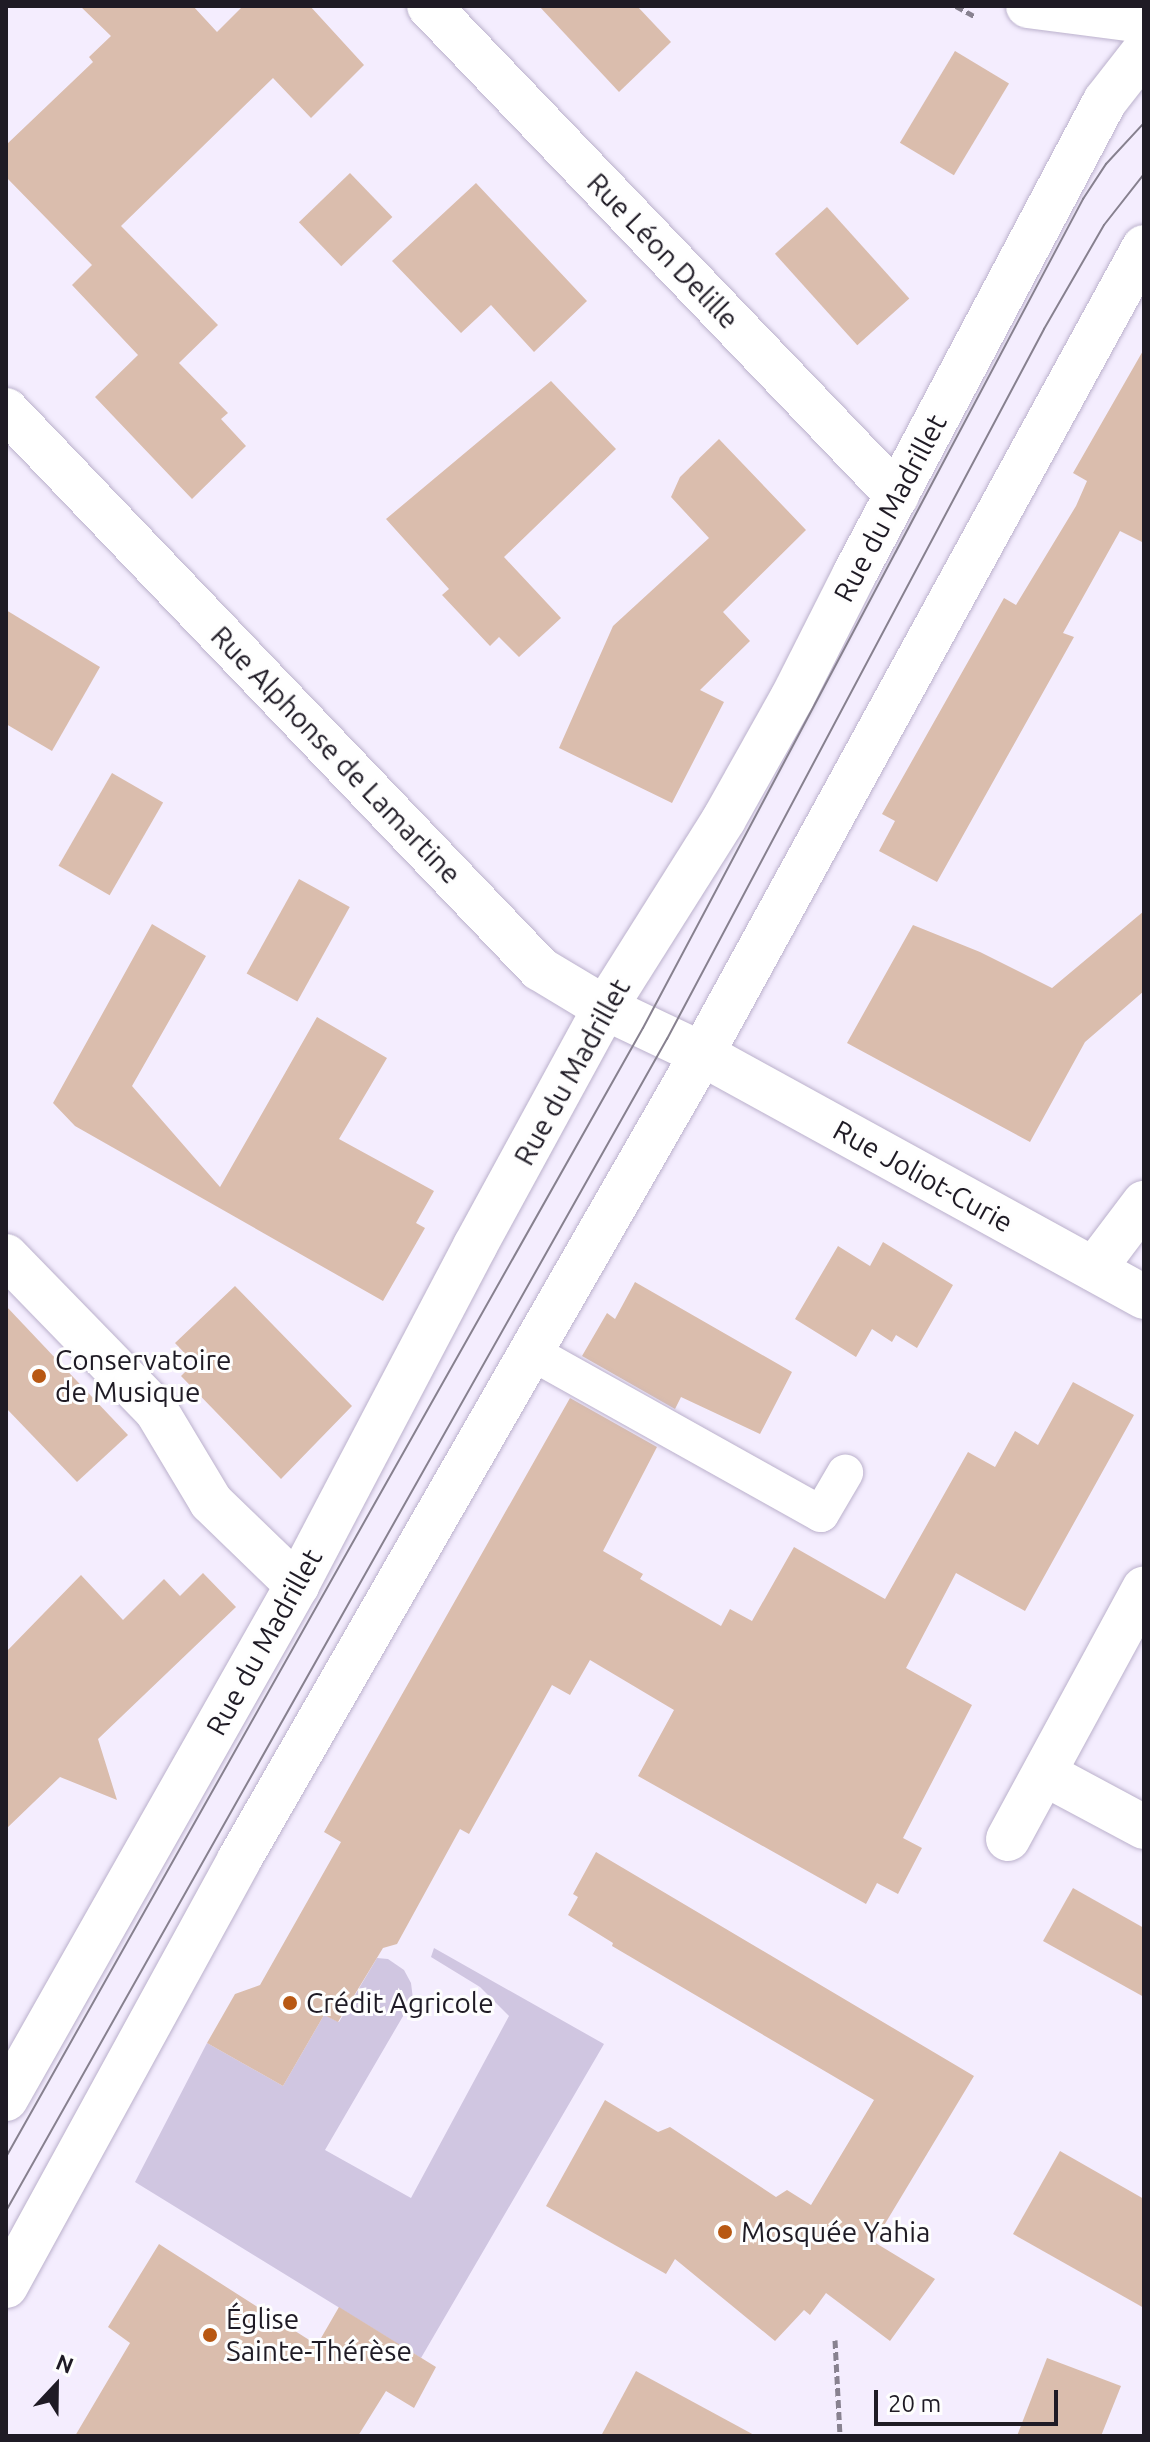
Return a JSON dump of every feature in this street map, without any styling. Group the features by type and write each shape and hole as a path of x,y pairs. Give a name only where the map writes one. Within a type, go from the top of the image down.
{"street":[{"name":"Rue Léon Delille","path":"429,6 897,495"},
{"path":"1028,6 1144,21"},
{"name":"Rue du Madrillet","path":"6,2099 297,1585 475,1246 605,1008 777,725 1105,101 1144,51"},
{"path":"6,2286 239,1860 702,1054 1144,247"},
{"name":"Rue Alphonse de Lamartine","path":"6,410 540,969 605,1008 702,1054"},
{"name":"Rue Joliot-Curie","path":"702,1054 1144,1297"},
{"path":"1094,1269 1144,1203"},
{"path":"6,1256 156,1410 211,1502 297,1585"},
{"path":"1008,1839 1144,1589"},
{"path":"1045,1774 1144,1827"}],"lane":[{"path":"531,1352 821,1514 845,1473"}],"path":[{"path":"956,6 986,22"},
{"path":"835,2340 840,2436"}],"shaded area":[{"path":"434,1948 604,2044 421,2358 135,2182 207,2043 283,2086 324,2015 339,2022 377,1958 388,1959 404,1970 411,1983 413,1999 325,2150 411,2198 509,2016 480,1987 431,1957"}],"building":[{"path":"80,6 193,6 217,32 243,6 310,6 364,65 311,118 273,78 121,226 218,325 179,363 228,413 221,419 246,446 192,499 95,397 138,355 72,285 92,265 6,177 6,145 93,62 89,57 111,36"},
{"path":"539,6 637,6 671,42 619,92"},
{"path":"955,51 1009,83 954,175 900,143"},
{"path":"350,173 392,217 341,266 299,222"},
{"path":"476,183 587,301 534,352 491,305 461,333 392,261"},
{"path":"827,207 909,298 857,345 775,254"},
{"path":"1144,349 1144,543 1120,531 1063,633 1074,637 937,882 879,851 895,821 882,814 1004,598 1016,605 1076,506 1087,481 1073,473"},
{"path":"551,381 616,449 504,557 561,618 519,657 499,637 490,646 442,595 449,589 386,519"},
{"path":"719,439 806,530 723,612 750,641 700,690 724,702 672,803 559,748 613,626 709,538 671,497 680,477"},
{"path":"6,610 100,667 52,751 6,724"},
{"path":"112,773 163,802 110,895 58,866"},
{"path":"299,879 350,907 297,1002 247,973"},
{"path":"1144,911 1144,991 1085,1042 1030,1142 847,1043 913,925 980,952 1052,988"},
{"path":"152,924 206,956 132,1086 220,1187 317,1017 387,1058 339,1139 434,1191 416,1223 425,1228 383,1301 75,1126 53,1103"},
{"path":"883,1242 953,1285 917,1348 896,1335 892,1342 872,1329 856,1357 795,1319 838,1246 870,1266"},
{"path":"635,1282 792,1372 760,1434 681,1397 675,1409 582,1356 607,1313 615,1319"},
{"path":"235,1286 352,1406 281,1479 181,1376 194,1363 175,1343"},
{"name":"Conservatoire de Musique","path":"6,1306 128,1435 77,1482 6,1408"},
{"path":"1073,1382 1134,1415 1025,1611 956,1573 906,1668 972,1705 903,1838 922,1848 898,1894 877,1883 866,1904 638,1776 674,1710 590,1660 570,1695 552,1685 469,1834 460,1829 397,1944 383,1948 338,2022 324,2015 283,2086 207,2043 235,1994 260,1985 341,1842 324,1832 570,1398 657,1447 603,1551 643,1574 640,1579 721,1626 730,1609 752,1621 794,1547 885,1599 968,1452 995,1467 1015,1431 1038,1445"},
{"path":"203,1573 236,1607 98,1739 117,1800 60,1777 6,1829 6,1652 81,1575 123,1620 164,1579 180,1596"},
{"path":"596,1852 974,2076 874,2242 935,2279 890,2341 826,2293 810,2315 804,2310 775,2341 675,2259 666,2274 546,2206 605,2100 658,2132 670,2127 776,2197 787,2190 811,2205 874,2100 612,1946 613,1943 568,1915 578,1897 573,1894"},
{"path":"1073,1888 1144,1928 1144,1997 1043,1941"},
{"path":"1060,2151 1144,2199 1144,2308 1013,2234"},
{"name":"Église Sainte-Thérèse","path":"159,2244 317,2345 339,2307 436,2367 414,2408 386,2391 358,2436 75,2436 130,2343 108,2327"},
{"path":"1047,2358 1121,2386 1101,2436 1017,2436"},
{"path":"636,2371 756,2436 601,2436"}],"tram line":[{"path":"6,2157 643,1028 1083,199 1106,164 1144,123"},
{"path":"6,2211 667,1039 1044,329 1104,225 1144,174"}],"place":[{"name":"Conservatoire de Musique","path":"39,1376"},
{"name":"Crédit Agricole","path":"290,2003"},
{"name":"Mosquée Yahia","path":"725,2232"},
{"name":"Église Sainte-Thérèse","path":"210,2335"}]}
